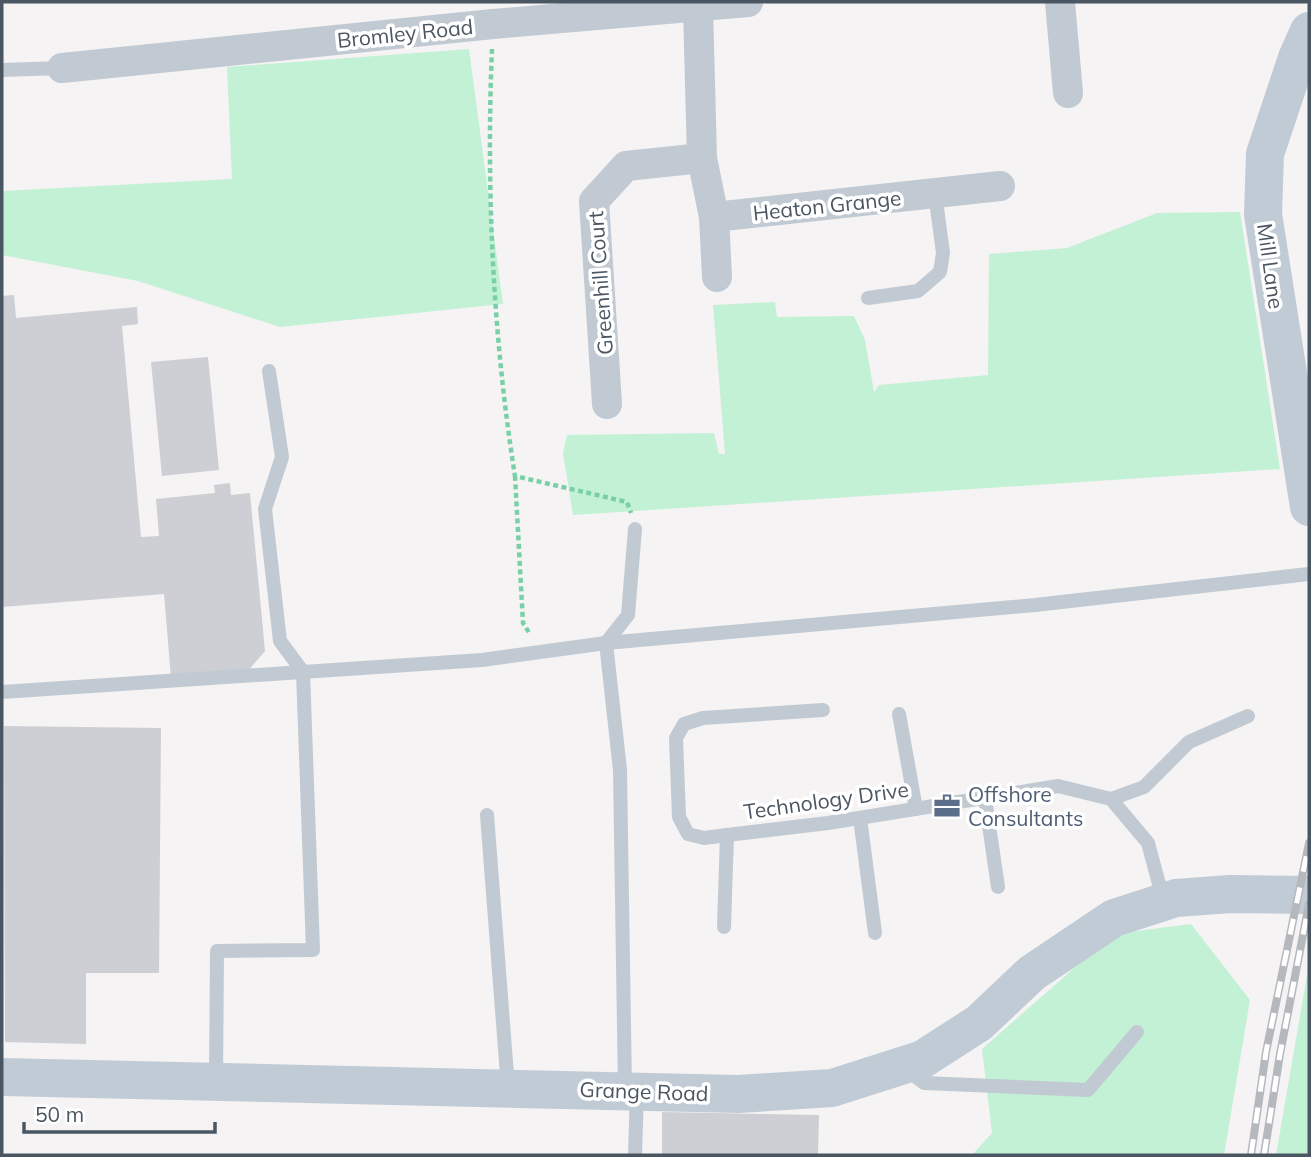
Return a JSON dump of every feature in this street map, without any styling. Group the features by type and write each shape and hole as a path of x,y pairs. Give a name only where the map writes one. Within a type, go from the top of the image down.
{"main road":[{"name":"Mill Lane","path":"1309,31 1265,154 1263,214 1275,300 1298,417 1309,507"},
{"name":"Grange Road","path":"2,1077 738,1094 832,1088 923,1059 979,1023 1032,973 1114,918 1176,898 1230,894 1309,895"},
{"name":"Grange Road","path":"1230,894 1274,912 1309,919"}],"street":[{"name":"Bromley Road","path":"62,68 493,24 748,2"},
{"path":"1060,2 1068,93"},
{"path":"698,8 702,158 713,217 717,277"},
{"name":"Greenhill Court","path":"600,409 594,201 626,166 702,158"},
{"name":"Heaton Grange","path":"713,217 1000,186"}],"lane":[{"path":"2,70 62,68"},
{"path":"867,298 918,291 940,272 943,253 935,193"},
{"path":"216,1082 217,951 313,950 303,672 280,641 265,509 282,457 269,371"},
{"path":"635,529 628,615 606,643 620,770 635,1155"},
{"path":"2,692 482,660 606,643 1035,605 1309,574"},
{"path":"727,835 704,838 688,834 679,817 676,738 684,724 703,718 823,710"},
{"path":"899,714 916,809"},
{"path":"1163,902 1148,843 1111,799 1144,787 1189,742 1248,716"},
{"name":"Technology Drive","path":"724,927 727,835 860,818 1058,786 1111,799"},
{"path":"985,798 998,887"},
{"path":"487,815 508,1089"},
{"path":"860,818 875,933"},
{"path":"902,1066 924,1083 1088,1090 1137,1032"}],"path":[{"path":"493,24 488,139 505,415 515,476 523,623 534,640 551,650"},
{"path":"515,476 627,502 635,529"}],"green space":[{"path":"469,49 503,304 280,327 138,281 2,255 2,191 232,179 227,67"},
{"path":"1240,212 1280,469 573,515 563,453 567,435 714,433 719,454 725,454 713,305 775,302 777,317 854,316 865,340 874,392 879,385 988,375 989,254 1067,248 1157,213"},
{"path":"1191,924 1250,1000 1224,1155 972,1155 992,1133 982,1049 1113,934"},
{"path":"1309,964 1309,1155 1276,1155"}],"building":[{"path":"14,295 16,318 137,307 138,324 122,326 141,537 159,536 156,499 215,493 214,485 230,483 231,495 250,493 265,651 248,671 171,678 164,594 2,607 2,296"},
{"path":"208,357 219,470 162,476 151,362"},
{"path":"4,726 161,728 159,973 86,973 86,1044 5,1042"},
{"path":"662,1112 819,1115 818,1155 662,1155"}],"railway":[{"path":"1251,1155 1266,1052 1309,843"},
{"path":"1264,1155 1309,904"}],"place":[{"name":"Offshore Consultants","path":"947,806"}]}
